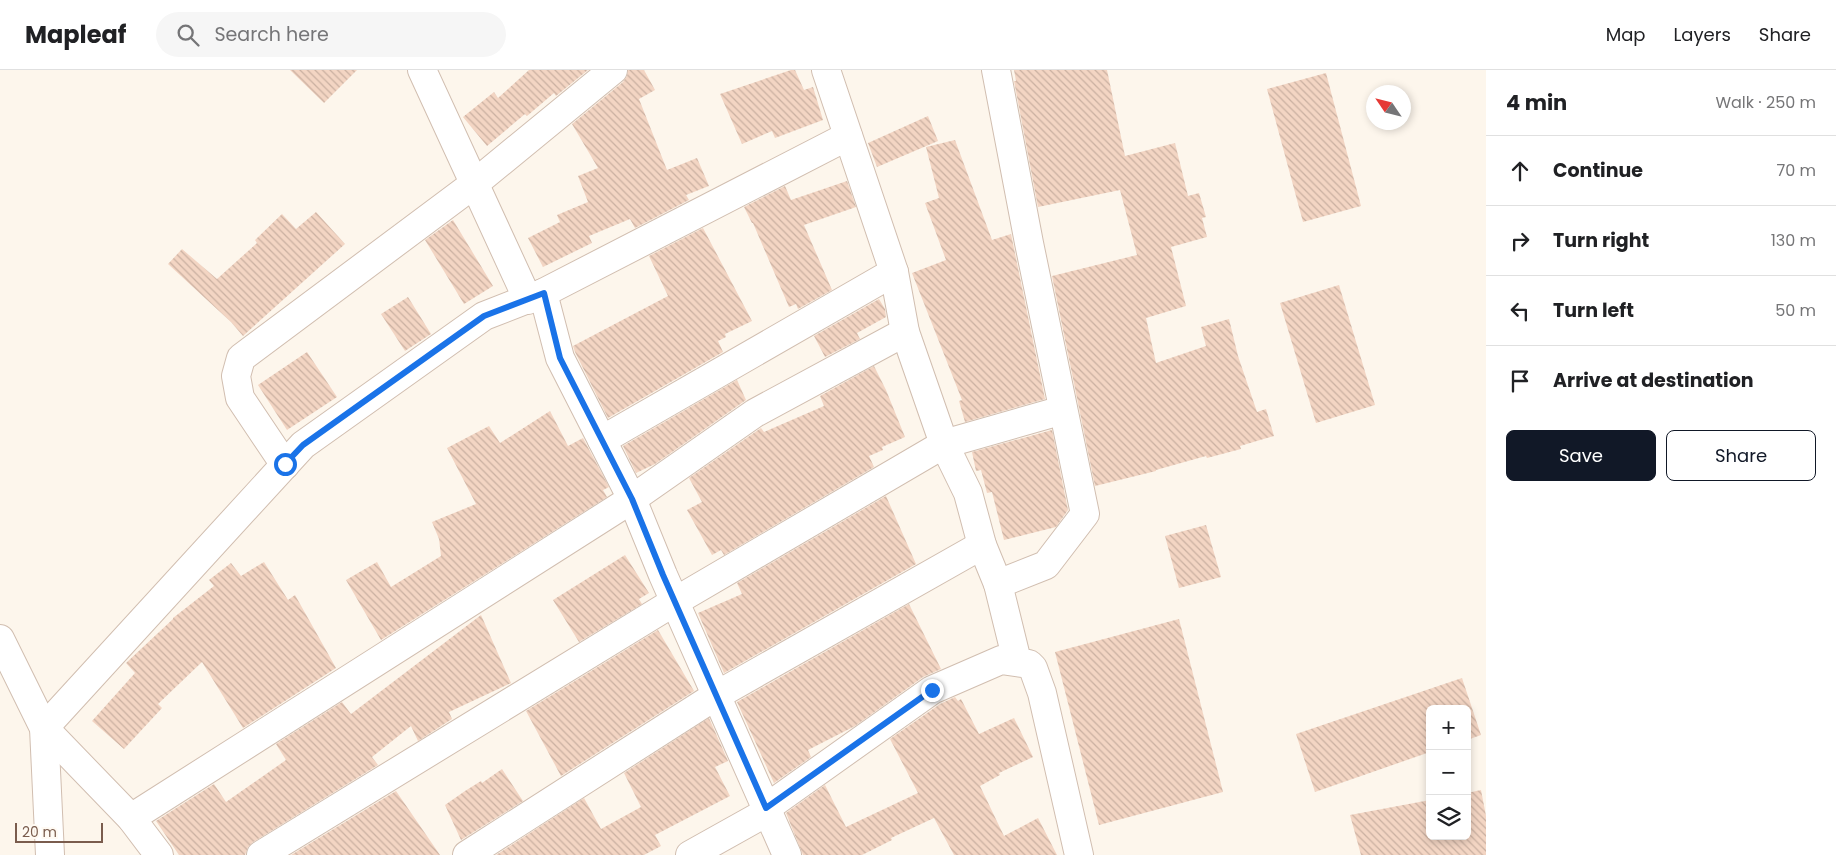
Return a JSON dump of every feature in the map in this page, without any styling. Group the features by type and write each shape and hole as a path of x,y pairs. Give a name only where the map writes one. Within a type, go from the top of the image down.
{"street":[{"path":"422,70 474,184 536,296 560,358 632,499 674,602 787,855"},
{"path":"285,464 240,398 236,376 241,358 474,184 613,70"},
{"path":"826,70 894,272 905,332 944,444 968,493 982,545 998,584 1017,661"},
{"path":"996,70 1029,243 1085,514 1046,565 998,584"},
{"path":"50,855 44,728 303,445 484,316 536,296 848,136"},
{"path":"602,440 894,272"},
{"path":"131,818 632,499 755,413 905,332"},
{"path":"260,855 674,602 944,444 1063,410"},
{"path":"467,855 717,695 982,545"},
{"path":"0,639 44,728 131,818 159,855"},
{"path":"690,855 767,812 766,808 932,690 1001,660 1029,664 1033,668 1042,693 1079,855"}],"building":[{"path":"290,70 357,70 324,103"},
{"path":"529,70 588,70 556,96 554,93 527,116 525,114 487,146 463,117 494,92 498,98"},
{"path":"628,70 644,70 655,90 639,99 667,170 697,158 709,186 686,195 689,200 635,228 630,219 589,236 592,243 543,267 528,238 560,222 557,215 588,202 578,176 598,168 572,124 623,82"},
{"path":"795,70 804,90 813,87 823,120 775,138 772,131 742,144 720,94"},
{"path":"1014,70 1107,70 1125,156 1175,143 1188,196 1199,193 1206,217 1202,218 1207,237 1171,247 1186,306 1146,318 1156,363 1206,346 1201,327 1229,319 1238,356 1257,412 1266,409 1274,436 1240,446 1241,449 1207,458 1206,456 1095,486 1052,276 1137,255 1120,190 1038,207 1014,81 1016,81"},
{"path":"1326,73 1361,206 1303,222 1267,89"},
{"path":"928,116 938,141 877,167 868,143"},
{"path":"955,140 992,240 1011,234 1045,399 965,422 959,401 962,400 912,273 946,260 925,203 939,198 926,147"},
{"path":"847,181 856,207 804,225 832,290 798,309 796,304 789,307 753,223 744,207 785,186 791,200"},
{"path":"316,212 345,244 243,336 231,322 168,264 182,249 217,279 257,243 255,240 282,214 296,229"},
{"path":"453,220 493,286 464,304 425,240"},
{"path":"703,228 752,321 725,334 726,337 718,341 723,352 608,418 573,346 668,296 649,256"},
{"path":"1339,285 1375,405 1316,423 1280,303"},
{"path":"408,297 431,334 405,351 381,314"},
{"path":"879,299 885,309 886,317 857,333 860,339 825,357 814,336"},
{"path":"307,352 337,397 287,430 258,385"},
{"path":"874,366 905,437 882,447 883,450 869,456 874,467 724,555 721,550 712,555 687,510 702,502 689,478 761,428 764,432 824,406 820,396"},
{"path":"737,380 746,400 655,464 636,473 623,446"},
{"path":"550,411 568,446 583,438 609,487 603,490 607,497 381,640 346,580 377,562 391,587 441,556 439,539 432,522 476,504 447,448 489,426 500,443"},
{"path":"1052,430 1068,510 1056,527 1004,540 992,492 987,493 981,470 976,471 972,452"},
{"path":"886,496 916,564 724,673 698,613 742,594 737,583"},
{"path":"1206,525 1221,577 1179,588 1165,536"},
{"path":"625,555 649,593 639,599 642,604 579,642 553,600"},
{"path":"264,562 288,600 295,595 336,668 243,728 202,662 158,704 162,708 124,749 92,721 135,673 126,663 173,618 214,586 209,580 231,563 241,576"},
{"path":"909,604 941,669 923,677 855,726 808,750 811,757 774,783 737,702"},
{"path":"481,615 511,683 449,712 452,719 418,741 411,726 372,757 378,765 253,842 248,847 245,855 179,855 156,821 214,784 226,802 286,760 276,744 342,702 351,714"},
{"path":"1179,619 1223,792 1099,825 1055,652"},
{"path":"658,630 694,691 561,776 526,711"},
{"path":"1462,678 1471,705 1426,705 1426,753 1315,792 1296,734"},
{"path":"955,697 958,701 961,699 979,734 1014,718 1033,757 999,773 1000,775 980,786 1004,836 1038,818 1057,855 954,855 934,818 891,838 892,840 862,855 803,855 786,813 825,785 846,827 918,793 890,739 940,704"},
{"path":"1471,705 1481,735 1471,739"},
{"path":"709,718 728,761 715,767 730,796 655,835 661,846 644,855 496,855 584,798 601,829 641,807 624,773"},
{"path":"502,769 523,801 461,840 445,805"},
{"path":"1481,790 1486,816 1486,855 1361,855 1350,815 1426,801 1426,840 1471,840 1471,792"},
{"path":"396,791 440,855 291,855"}],"route":[{"path":"285,464 303,445 484,316 544,293 560,358 632,499 663,575 766,808 932,690"}]}
